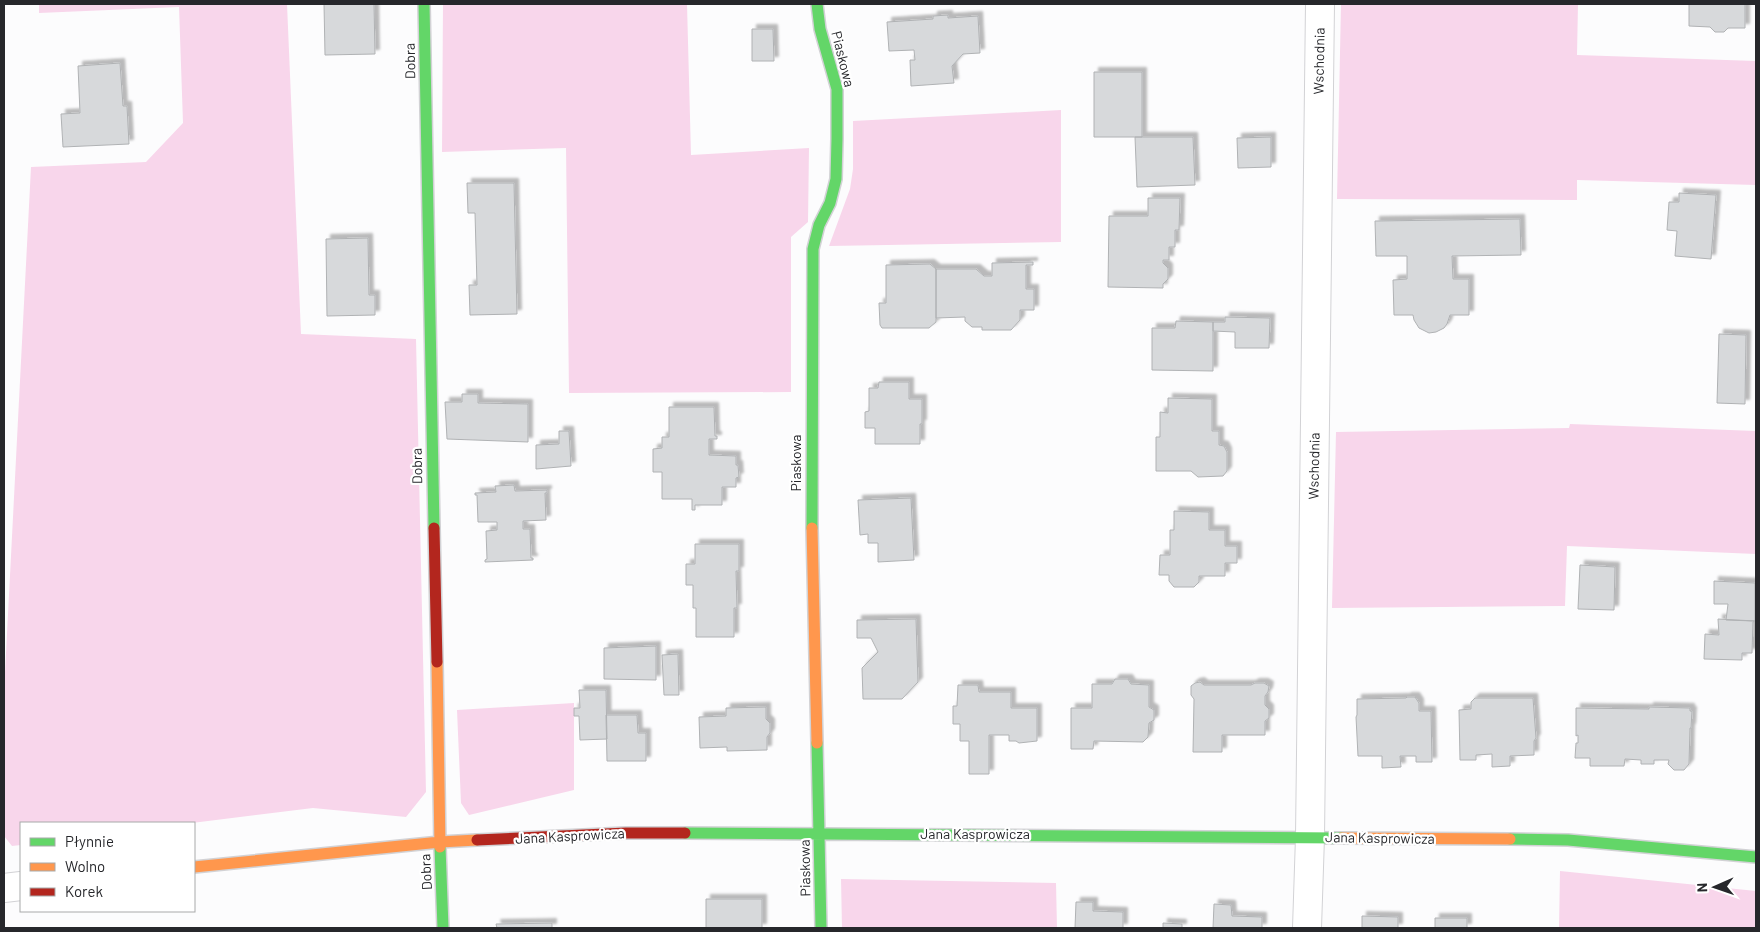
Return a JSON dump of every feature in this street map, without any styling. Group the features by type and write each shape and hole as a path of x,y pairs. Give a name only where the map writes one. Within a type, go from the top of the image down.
{"street":[{"name":"Dobra","path":"424,4 443,928"},
{"name":"Piaskowa","path":"817,4 820,29 837,89 836,179 830,202 819,225 813,249 811,497 821,928"},
{"name":"Wschodnia","path":"1307,928 1310,837 1320,4"},
{"name":"Jana Kasprowicza","path":"195,867 440,842 626,833 1568,840 1756,857"},
{"path":"4,888 20,886"}],"shaded area":[{"path":"39,4 287,4 301,334 416,339 426,792 406,817 313,808 195,823 20,822 20,845 12,846 4,836 4,692 31,167 146,162 183,123 179,7 39,13"},
{"path":"443,4 687,4 691,155 809,148 808,222 791,237 791,392 569,393 566,148 442,152"},
{"path":"1341,4 1578,4 1577,55 1756,61 1756,185 1577,180 1577,200 1337,199"},
{"path":"1061,110 1061,242 829,246 850,189 853,169 853,121"},
{"path":"1570,424 1756,431 1756,554 1567,546 1565,606 1332,608 1336,432 1569,428"},
{"path":"574,703 574,790 469,815 461,803 457,710"},
{"path":"1560,871 1756,891 1756,928 1559,928"},
{"path":"841,879 1056,883 1057,928 842,928"}],"building":[{"path":"324,4 374,4 375,54 325,55"},
{"path":"1689,4 1745,4 1745,28 1728,28 1724,32 1715,32 1710,27 1689,26"},
{"path":"948,15 948,18 978,16 980,53 963,54 952,66 954,83 911,86 910,60 915,60 914,50 889,51 887,22 933,19 933,16"},
{"path":"752,29 773,29 774,61 752,61"},
{"path":"120,63 123,106 127,106 129,144 63,147 61,114 80,113 78,66"},
{"path":"1094,72 1142,72 1142,137 1094,137"},
{"path":"1135,137 1193,137 1195,185 1137,187"},
{"path":"1271,137 1271,167 1238,168 1237,138"},
{"path":"467,183 514,183 517,314 470,315 469,285 477,285 475,213 468,213"},
{"path":"1679,193 1716,195 1711,259 1675,256 1677,231 1667,230 1669,202 1679,202"},
{"path":"1148,198 1180,198 1179,230 1175,230 1175,247 1169,247 1169,260 1163,260 1163,263 1168,268 1168,279 1163,284 1163,288 1108,287 1109,216 1148,216"},
{"path":"1520,219 1521,255 1452,256 1453,279 1469,279 1469,315 1450,315 1444,328 1429,333 1419,328 1413,315 1394,315 1393,280 1407,279 1407,256 1376,256 1375,221"},
{"path":"368,238 369,295 375,295 375,315 327,316 326,239"},
{"path":"1033,262 1033,265 1026,265 1026,289 1034,289 1034,310 1020,310 1020,320 1011,330 982,330 982,327 972,327 965,321 965,317 936,318 936,269 976,269 984,276 992,276 992,263"},
{"path":"930,264 936,269 936,322 929,328 882,328 880,325 879,303 886,303 886,265"},
{"path":"1225,317 1270,318 1269,348 1235,348 1235,332 1213,331 1213,322 1225,322"},
{"path":"1176,321 1213,322 1213,371 1152,370 1152,328 1175,328"},
{"path":"1719,334 1746,335 1745,404 1717,403"},
{"path":"879,382 909,382 909,399 922,399 920,444 875,444 875,428 865,428 865,412 869,411 869,388 878,388"},
{"path":"462,394 478,394 478,403 528,404 528,442 447,439 445,402 462,402"},
{"path":"1168,398 1212,399 1212,431 1219,431 1219,445 1224,446 1227,452 1227,471 1223,476 1198,477 1191,471 1156,471 1156,437 1160,437 1160,412 1168,413"},
{"path":"669,407 714,407 715,436 717,436 717,439 709,439 709,455 736,456 739,477 736,478 736,487 722,487 722,505 695,505 695,510 692,510 692,499 662,499 662,472 653,472 653,449 662,448 662,437 669,437"},
{"path":"559,431 569,431 571,466 536,469 536,445 559,444"},
{"path":"514,485 515,491 547,490 547,493 545,493 546,520 523,521 523,529 530,529 531,558 533,560 485,562 487,559 486,531 497,530 497,522 478,522 477,495 475,493 496,492 495,486"},
{"path":"911,498 914,560 878,562 878,543 868,543 868,534 860,535 858,500"},
{"path":"1174,511 1209,512 1209,530 1225,530 1225,546 1237,546 1237,563 1225,563 1225,576 1199,576 1199,582 1194,587 1174,587 1169,581 1169,575 1159,575 1160,555 1170,555 1170,530 1174,530"},
{"path":"695,544 739,544 739,571 736,571 737,608 734,608 734,637 696,637 696,608 693,608 693,585 686,585 686,564 695,564"},
{"path":"1580,565 1615,567 1614,610 1578,609"},
{"path":"1714,581 1755,583 1755,621 1726,620 1728,604 1714,604"},
{"path":"916,619 918,682 902,699 863,699 862,668 878,652 871,638 857,638 857,620"},
{"path":"1718,619 1755,621 1753,622 1752,653 1742,653 1742,660 1704,659 1705,634 1719,635"},
{"path":"656,646 656,680 604,679 604,648"},
{"path":"678,654 679,695 664,695 662,655"},
{"path":"1115,679 1128,679 1131,684 1149,685 1149,707 1154,710 1154,720 1149,723 1148,737 1143,742 1094,741 1093,749 1071,749 1071,708 1092,708 1092,684 1112,684"},
{"path":"1200,682 1204,685 1251,685 1264,683 1269,686 1265,696 1265,705 1269,709 1269,718 1265,721 1265,735 1222,735 1222,752 1193,752 1194,699 1191,695 1191,686"},
{"path":"958,685 978,685 979,692 1011,692 1011,708 1037,708 1037,741 1019,743 1009,741 1009,735 989,735 989,774 969,774 969,741 960,741 960,724 953,724 953,706 957,706"},
{"path":"579,690 606,690 607,739 580,740 579,716 574,716 574,708 580,708"},
{"path":"1415,697 1419,703 1419,711 1431,711 1432,762 1416,762 1416,756 1400,756 1401,767 1382,768 1382,756 1358,756 1357,699"},
{"path":"1475,698 1533,698 1536,738 1534,741 1534,755 1510,756 1510,766 1492,767 1492,754 1476,755 1476,760 1460,760 1459,710 1471,709 1471,702"},
{"path":"766,707 766,719 770,723 767,750 727,751 727,747 700,748 699,717 726,716 726,708"},
{"path":"1649,707 1690,708 1690,711 1692,711 1689,764 1684,770 1674,770 1668,764 1669,760 1654,760 1654,764 1641,764 1641,760 1625,759 1624,766 1590,766 1590,758 1575,758 1576,743 1578,743 1578,735 1576,736 1576,708 1649,709"},
{"path":"606,715 637,715 638,733 646,733 646,761 607,761"},
{"path":"706,899 762,899 762,928 706,928"},
{"path":"1076,902 1093,902 1093,911 1123,912 1123,928 1075,928"},
{"path":"1214,904 1231,905 1232,916 1262,917 1262,928 1213,928"},
{"path":"1362,916 1398,917 1398,928 1362,928"},
{"path":"1435,918 1467,918 1467,928 1435,928"},
{"path":"552,923 552,928 497,928 496,924"},
{"path":"1163,923 1182,924 1182,928 1163,928"}],"traffic: fast":[{"path":"424,4 434,528"},
{"path":"812,528 813,249 819,225 830,203 836,179 837,139 837,89 820,29 817,4"},
{"path":"817,743 821,928"},
{"path":"685,833 1341,838"},
{"path":"1510,839 1568,840 1756,857"},
{"path":"440,847 443,928"}],"traffic: slow":[{"path":"812,528 817,743"},
{"path":"437,662 440,847"},
{"path":"1341,838 1510,839"},
{"path":"195,867 440,842 477,840"}],"traffic: jam":[{"path":"434,528 437,662"},
{"path":"477,840 626,833 685,833"}]}
